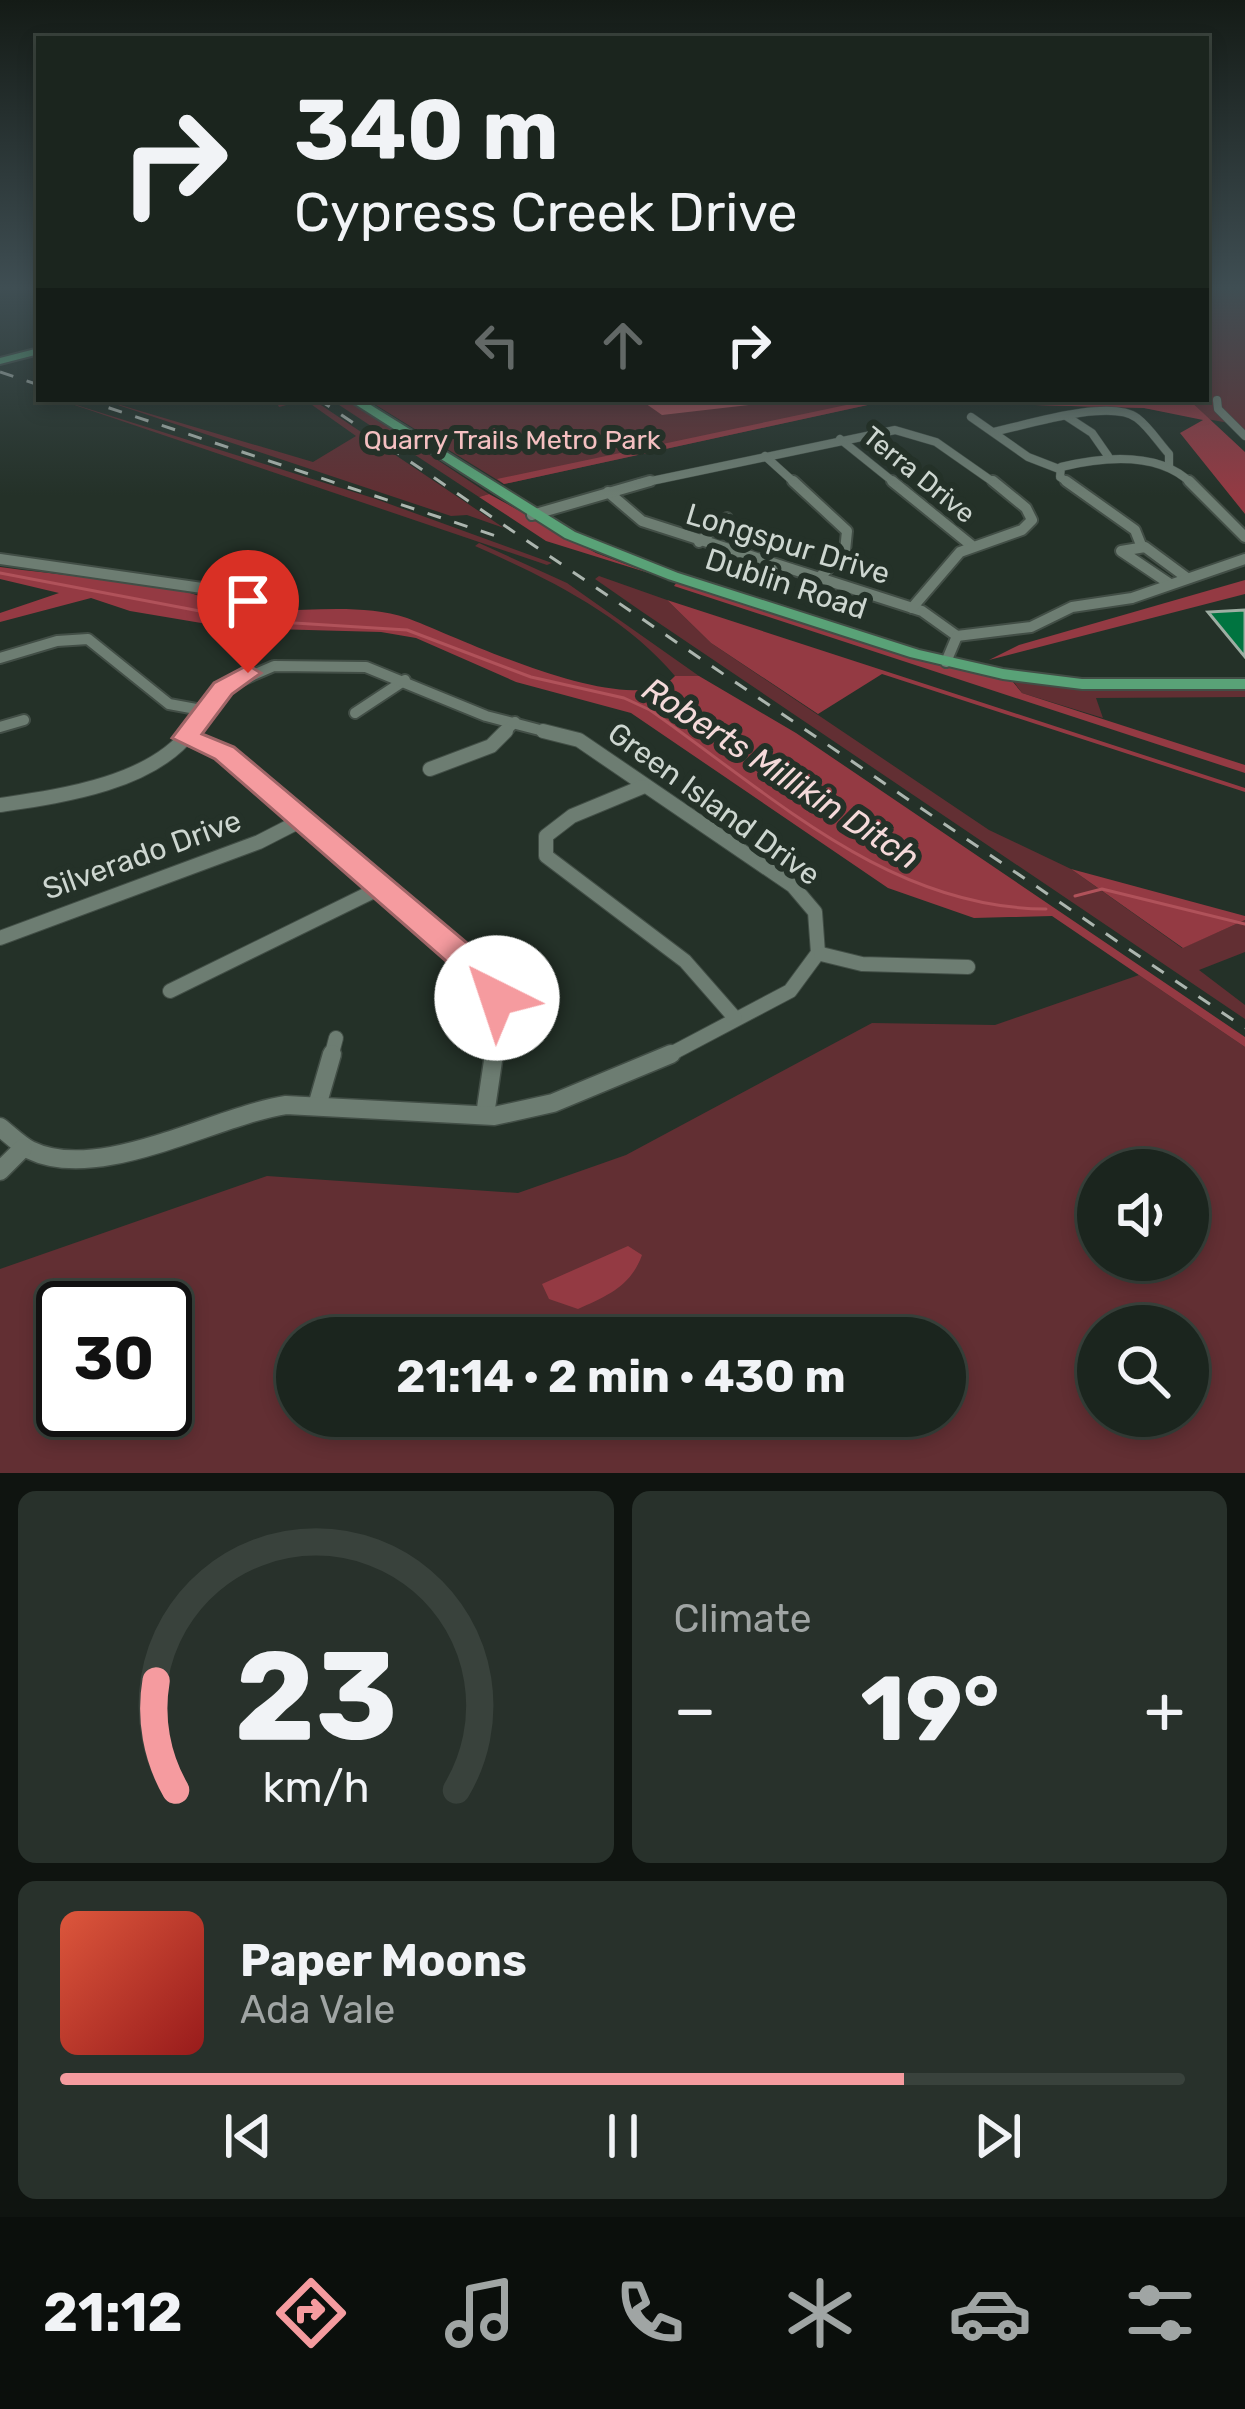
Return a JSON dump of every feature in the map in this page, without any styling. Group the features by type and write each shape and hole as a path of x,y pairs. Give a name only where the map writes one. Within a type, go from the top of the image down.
{"main road":[{"name":"Dublin Road","path":"358,402 532,515 673,576 946,662 1082,684 1245,684"}],"street":[{"path":"1217,400 1214,405 1245,436"},
{"path":"994,432 1066,416 1130,413 1168,454 1169,467"},
{"path":"1066,416 1092,433 1108,456"},
{"path":"971,417 1028,457 1059,469 1108,456 1169,467 1192,479 1245,537"},
{"path":"532,515 608,492 897,429 932,439 1032,516 1028,527 971,544 951,560 912,608"},
{"name":"Terra Drive","path":"840,439 971,544"},
{"path":"765,456 847,531 845,551 818,578"},
{"path":"1059,469 1062,479 1135,530 1141,545 1187,578"},
{"name":"Longspur Drive","path":"608,492 634,518 912,608 948,625 957,636"},
{"path":"699,542 727,518"},
{"path":"1141,545 1121,551 1170,584"},
{"path":"0,559 230,592"},
{"path":"946,662 957,636 1031,627 1072,607 1132,598 1245,559"},
{"path":"0,658 57,641 88,639 169,704 207,711 186,738 148,764 99,786 0,805"},
{"name":"Green Island Drive","path":"207,711 230,682 262,664 366,668 472,710 579,740 804,895 822,929 821,954"},
{"path":"355,713 405,680"},
{"path":"0,727 24,720"},
{"path":"430,769 491,746 515,722"},
{"path":"186,738 225,753 480,972 497,998 499,1028 485,1115"},
{"path":"528,838 545,838 557,824 642,787"},
{"name":"Silverado Drive","path":"0,938 259,842 302,820"},
{"path":"545,838 551,862 686,961 735,1018"},
{"path":"170,991 210,966 327,919 380,888"},
{"path":"2,1130 23,1148 44,1156 102,1156 268,1106 485,1115 520,1112 576,1094 790,991 821,954 862,964 968,967"},
{"path":"317,1106 336,1038"},
{"path":"0,1171 23,1148"}],"green space":[{"name":"Quarry Trails Metro Park","path":"1209,359 1245,359 1245,434 1235,424 1144,408 923,402 1209,402"},
{"path":"66,402 373,498 552,563"},
{"path":"109,402 313,462 356,436 308,402 316,402 504,528 467,515 451,516"},
{"path":"335,402 350,402 489,494 479,497"},
{"name":"Quarry Trails Metro Park","path":"371,402 881,402 504,484"},
{"path":"479,543 567,583 699,676 675,676 608,616 475,546"},
{"path":"599,576 667,600 711,643 989,830 1071,869 1182,948 1245,920 1245,952 1199,970 1245,1005 1245,1019 641,611 595,579"},
{"path":"1014,682 1116,689 1245,688 1245,697 1096,698 1103,718 1022,693"},
{"path":"1139,975 1245,1047 1245,1473 0,1473 0,1269 267,1176 518,1193 626,1155 872,1023 995,1025"}],"shaded area":[{"path":"643,402 774,402 662,415"},
{"path":"861,402 881,402 504,484 497,479"},
{"path":"923,402 1191,402 1245,452 1245,514 1180,433 1203,420 1144,408"},
{"path":"489,494 596,553 652,574 546,541 479,497"},
{"path":"0,567 182,591 243,609 388,613 544,672 622,690 653,688 675,676 699,676 796,733 1245,1037 1245,1047 1052,916 974,918 888,888 631,713 516,682 416,638 381,632 231,628 130,611 91,598 0,622 0,613 59,593 0,579"},
{"path":"1245,580 1245,594 989,660 1019,645"},
{"path":"677,582 925,662 1013,682 1022,693 1245,765 1245,773 674,586"},
{"path":"667,600 1245,788 1245,792 882,674 818,714 711,643"},
{"path":"1071,869 1245,916 1245,920 1183,948"},
{"path":"628,1246 642,1255 617,1289 578,1309 549,1299 542,1284"}],"building":[{"path":"1245,610 1245,657 1208,612"}],"waterway":[{"name":"Roberts Millikin Ditch","path":"0,573 247,620 407,630 531,677 624,698 650,710 835,841 884,868 935,890 989,904 1046,909"},
{"name":"Roberts Millikin Ditch","path":"1075,896 1102,889 1245,924"}],"railway":[{"path":"0,372 36,384"},
{"path":"91,402 496,536"},
{"path":"322,402 1245,1028"}],"route":[{"path":"248,673 223,688 186,738 225,753 480,972 497,998"}]}
